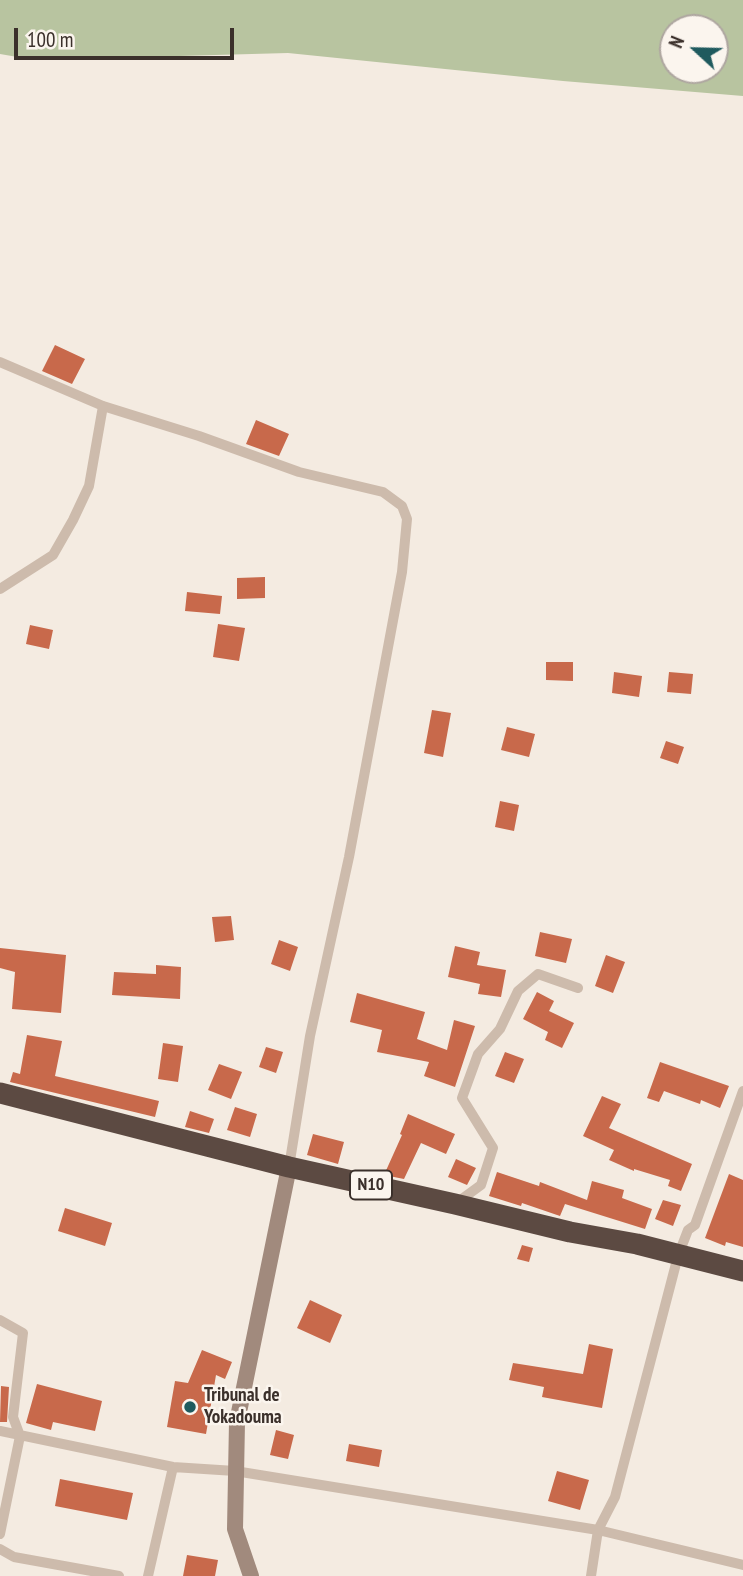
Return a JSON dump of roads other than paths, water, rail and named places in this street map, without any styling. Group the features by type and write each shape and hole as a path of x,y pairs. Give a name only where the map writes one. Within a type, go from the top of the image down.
{"highway":[{"name":"N10","path":"0,1093 289,1167 455,1203 570,1232 636,1244 743,1271"}],"street":[{"path":"0,362 103,406 199,436 299,472 383,492 402,506 407,519 399,586 349,857 310,1036 289,1167 237,1422 235,1529 251,1576"},
{"path":"0,589 52,555 73,520 89,486 103,406"},
{"path":"455,1203 481,1185 493,1148 462,1098 478,1054 500,1029 517,991 538,974 578,988"},
{"path":"592,1576 598,1530 615,1497 678,1256 688,1230 695,1225 743,1091"},
{"path":"0,1320 23,1333 13,1417 20,1436 0,1534"},
{"path":"0,1431 173,1467 235,1471 598,1530 743,1565"},
{"path":"148,1576 173,1467"},
{"path":"0,1549 15,1557 119,1576"}],"place":[{"name":"Tribunal de Yokadouma","path":"190,1407"}]}
